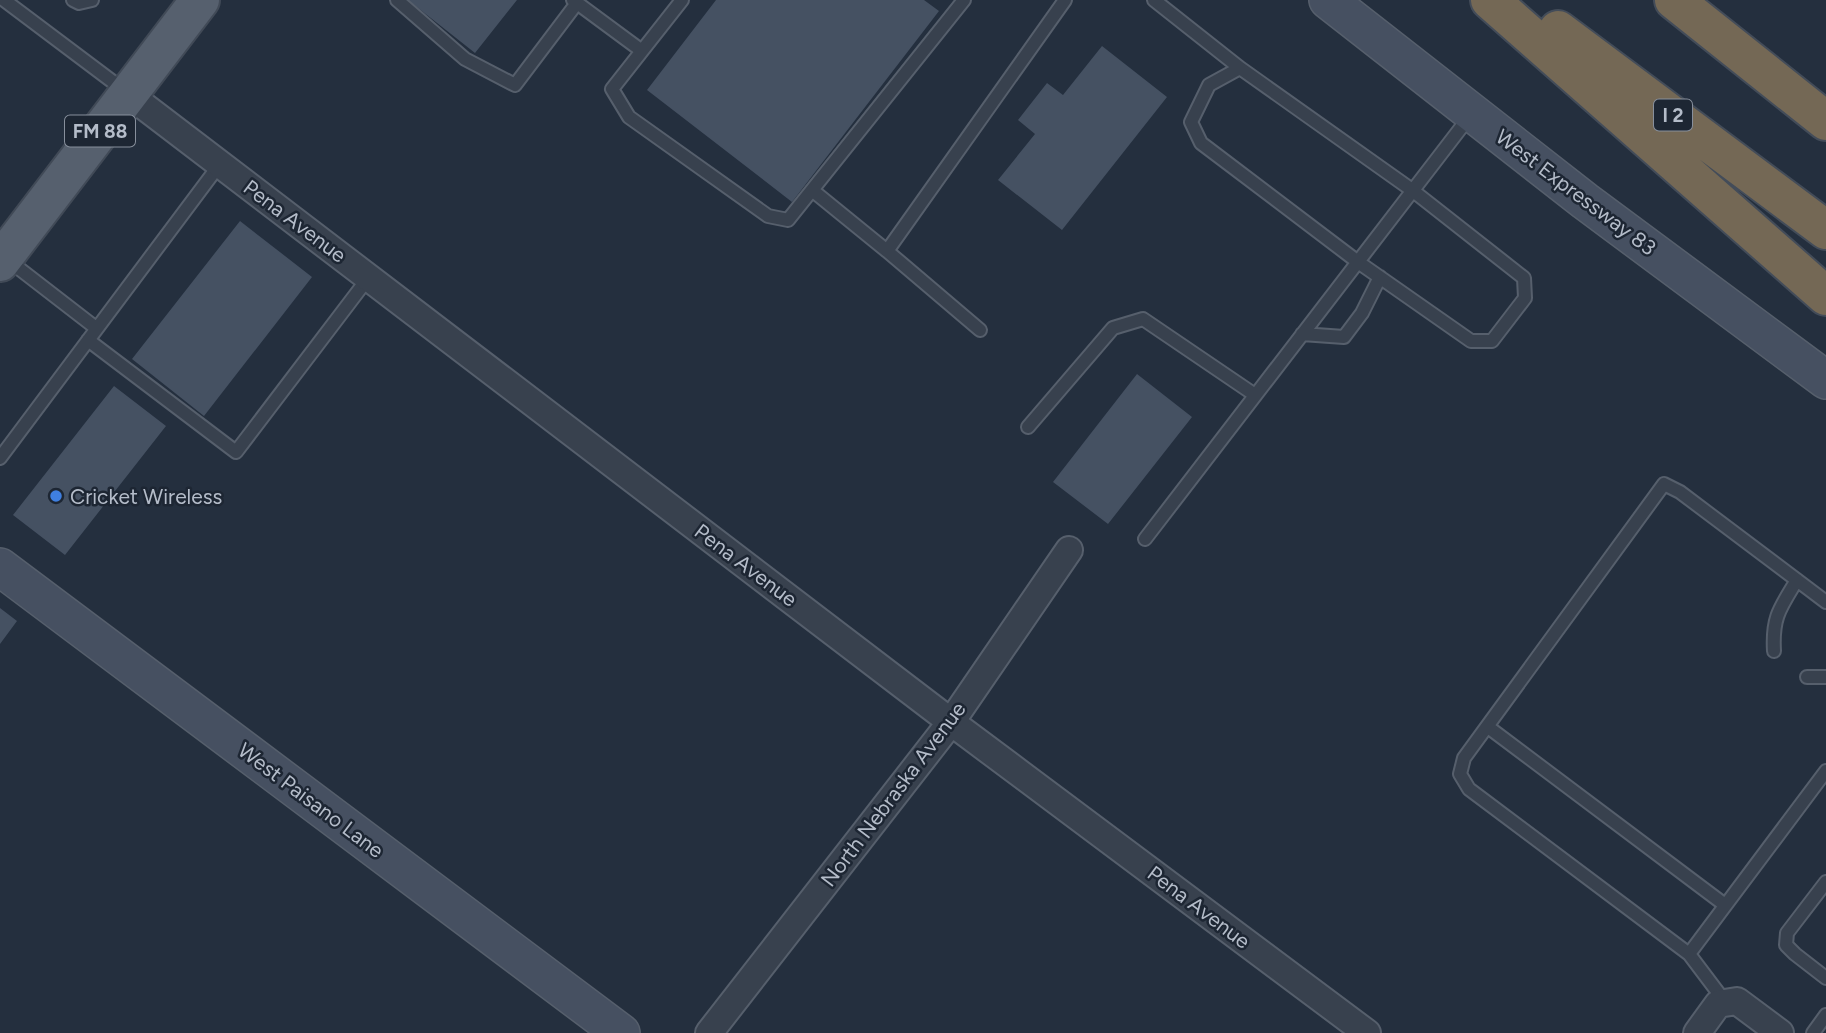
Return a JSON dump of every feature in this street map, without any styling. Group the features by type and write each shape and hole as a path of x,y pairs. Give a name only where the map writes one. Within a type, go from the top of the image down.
{"highway":[{"path":"1490,0 1826,296"},
{"name":"I 2","path":"1521,0 1826,230"},
{"path":"1674,0 1826,121"}],"main road":[{"name":"FM 88","path":"2,260 200,0"}],"street":[{"name":"West Expressway 83","path":"1328,0 1585,201 1826,380"},
{"name":"Pena Avenue","path":"128,93 951,722 1367,1033"},
{"name":"North Nebraska Avenue","path":"709,1033 951,722 1069,550"},
{"name":"West Paisano Lane","path":"0,567 621,1033"},
{"path":"1697,1033 1718,1004 1737,1001 1780,1033"}],"lane":[{"path":"4,0 128,93"},
{"path":"73,0 92,0"},
{"path":"397,0 465,59 516,85 575,1 642,51"},
{"path":"682,0 612,89 629,117 768,216 788,220 964,0"},
{"path":"887,251 1065,0"},
{"path":"1154,0 1240,68 1412,190 1524,278 1525,298 1492,341 1471,341 1358,262 1201,143 1191,122 1209,85 1240,68"},
{"path":"1145,539 1472,113"},
{"path":"0,458 220,164"},
{"path":"812,190 980,330"},
{"path":"2,260 96,328"},
{"path":"88,340 236,452 369,277"},
{"path":"1302,334 1344,337 1362,313 1380,277"},
{"path":"1028,427 1113,328 1143,319 1255,395"},
{"path":"1726,1003 1689,954 1469,789 1460,774 1464,758 1664,484 1680,492 1826,602"},
{"path":"1774,651 1773,630 1778,611 1797,580"},
{"path":"1807,677 1826,677"},
{"path":"1488,726 1726,905"},
{"path":"1689,954 1826,771"},
{"path":"1826,883 1787,933 1786,944 1794,954 1826,978"},
{"path":"1813,1033 1826,1016"}],"building":[{"path":"408,0 517,0 475,53"},
{"path":"716,0 924,0 939,11 792,202 647,90"},
{"path":"1102,46 1167,97 1062,230 998,180 1035,134 1018,120 1047,83 1063,95"},
{"path":"240,221 312,277 204,416 132,359"},
{"path":"1137,374 1192,417 1108,524 1053,482"},
{"path":"114,386 166,426 65,555 13,515"},
{"path":"0,608 17,621 0,644"}],"place":[{"name":"Cricket Wireless","path":"56,496"}]}
